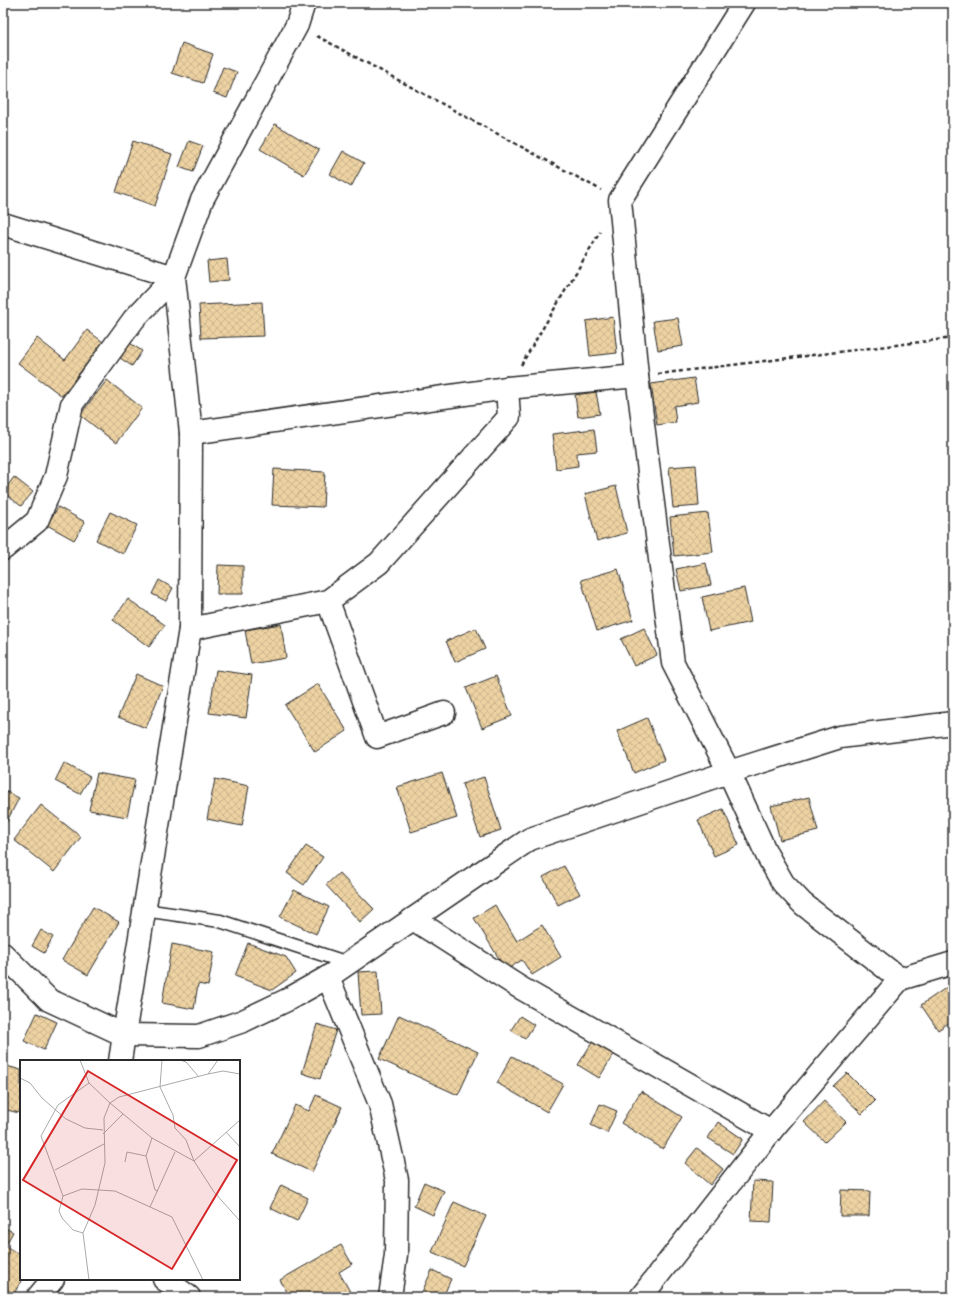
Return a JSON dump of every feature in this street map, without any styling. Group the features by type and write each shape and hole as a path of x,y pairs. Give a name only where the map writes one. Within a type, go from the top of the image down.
{"street":[{"path":"3,549 37,521 56,476 72,404 134,319 174,277 202,200 297,25 304,3"},
{"path":"744,3 620,200 637,376 673,663 729,772 767,855 783,883 803,904 900,979"},
{"path":"3,224 174,277"},
{"path":"120,1060 190,629 191,433 174,277"},
{"path":"191,433 507,388 637,376"},
{"path":"190,629 328,601 379,562 509,417 507,388"},
{"path":"328,601 377,737 444,713"},
{"path":"3,954 49,1000 124,1035 199,1036 243,1021 328,977 530,839 729,772 840,737 953,723"},
{"path":"414,919 519,987 771,1131"},
{"path":"641,1297 771,1131 900,979 953,964"},
{"path":"328,977 380,1104 397,1180 396,1255 390,1297"},
{"path":"38,1297 52,1280"},
{"path":"165,1280 189,1297"}],"lane":[{"path":"144,910 220,921 348,963"}],"path":[{"path":"297,25 620,200 507,388"},
{"path":"637,376 953,338"}],"building":[{"path":"182,43 213,54 203,83 172,73"},
{"path":"223,67 237,72 227,98 213,93"},
{"path":"275,124 319,150 304,175 260,149"},
{"path":"133,141 172,154 155,206 116,192"},
{"path":"189,141 203,146 193,172 179,167"},
{"path":"343,151 364,163 351,187 330,174"},
{"path":"227,259 229,280 209,282 207,261"},
{"path":"262,302 264,336 201,338 199,305"},
{"path":"613,317 617,353 590,356 586,321"},
{"path":"678,318 683,346 658,350 653,321"},
{"path":"87,330 103,342 62,396 18,363 37,338 65,360"},
{"path":"130,343 142,351 132,366 120,358"},
{"path":"694,378 698,402 674,406 676,422 657,425 651,384"},
{"path":"107,380 142,408 116,443 80,415"},
{"path":"596,392 600,414 578,417 575,395"},
{"path":"594,429 597,451 577,453 578,466 556,469 552,434"},
{"path":"696,465 699,506 673,508 669,467"},
{"path":"274,469 325,472 323,507 272,505"},
{"path":"14,477 33,492 21,506 3,492"},
{"path":"616,486 627,533 597,541 585,494"},
{"path":"58,507 85,522 74,540 47,525"},
{"path":"110,512 137,525 123,554 96,540"},
{"path":"708,513 713,552 674,556 670,517"},
{"path":"706,563 711,585 681,591 676,569"},
{"path":"218,565 243,566 243,594 217,594"},
{"path":"618,569 633,620 597,631 581,580"},
{"path":"159,580 173,588 166,601 152,594"},
{"path":"744,588 751,622 709,631 702,597"},
{"path":"128,599 165,625 149,647 113,620"},
{"path":"281,624 286,658 251,664 245,630"},
{"path":"476,628 485,649 455,662 446,641"},
{"path":"644,628 657,655 634,666 621,639"},
{"path":"216,670 252,675 246,718 209,713"},
{"path":"136,674 163,686 146,728 118,717"},
{"path":"496,676 512,716 482,728 466,688"},
{"path":"318,684 347,731 315,752 285,705"},
{"path":"647,718 664,760 634,773 617,731"},
{"path":"64,763 90,777 80,794 55,781"},
{"path":"97,773 135,780 127,817 89,810"},
{"path":"442,773 457,818 411,832 397,787"},
{"path":"484,777 501,830 480,837 462,784"},
{"path":"215,779 249,786 242,826 207,819"},
{"path":"3,790 19,798 6,823 3,821"},
{"path":"809,797 818,831 780,840 771,806"},
{"path":"41,805 81,837 54,872 14,840"},
{"path":"723,809 739,845 714,856 698,820"},
{"path":"306,846 323,857 304,885 287,873"},
{"path":"564,866 580,894 558,905 543,877"},
{"path":"339,873 374,909 360,922 326,885"},
{"path":"294,890 329,907 316,934 280,917"},
{"path":"495,905 517,941 542,925 561,957 532,975 522,960 506,970 474,918"},
{"path":"93,907 119,922 88,975 62,960"},
{"path":"41,930 53,937 44,953 32,946"},
{"path":"248,943 286,957 296,973 272,990 235,976"},
{"path":"172,944 214,952 208,986 198,984 194,1009 162,1003"},
{"path":"378,971 381,1014 361,1015 358,972"},
{"path":"950,985 953,989 953,1020 938,1030 921,1005"},
{"path":"37,1013 57,1022 44,1050 24,1041"},
{"path":"399,1015 478,1052 458,1095 379,1059"},
{"path":"520,1016 534,1025 525,1039 511,1030"},
{"path":"317,1024 336,1030 320,1079 302,1073"},
{"path":"593,1041 614,1054 599,1078 578,1065"},
{"path":"512,1056 563,1084 547,1112 497,1083"},
{"path":"3,1065 20,1070 20,1110 19,1113 3,1109"},
{"path":"847,1073 875,1101 862,1114 833,1086"},
{"path":"641,1091 682,1117 663,1149 621,1123"},
{"path":"316,1095 342,1107 312,1172 272,1154 295,1105 309,1111"},
{"path":"824,1101 846,1122 825,1142 804,1122"},
{"path":"600,1104 617,1111 607,1133 591,1125"},
{"path":"718,1122 743,1139 733,1154 708,1138"},
{"path":"697,1148 723,1169 710,1185 685,1163"},
{"path":"753,1181 773,1182 771,1222 751,1221"},
{"path":"424,1182 444,1191 433,1215 414,1206"},
{"path":"281,1185 308,1198 297,1221 270,1208"},
{"path":"841,1190 870,1191 869,1216 840,1216"},
{"path":"3,1192 7,1193 3,1206"},
{"path":"454,1202 486,1216 463,1266 432,1252"},
{"path":"3,1227 13,1232 5,1246 20,1254 20,1280 21,1280 14,1294 3,1288"},
{"path":"341,1245 352,1264 339,1272 353,1297 290,1297 280,1280"},
{"path":"432,1270 451,1279 443,1297 428,1297 421,1294"}]}
